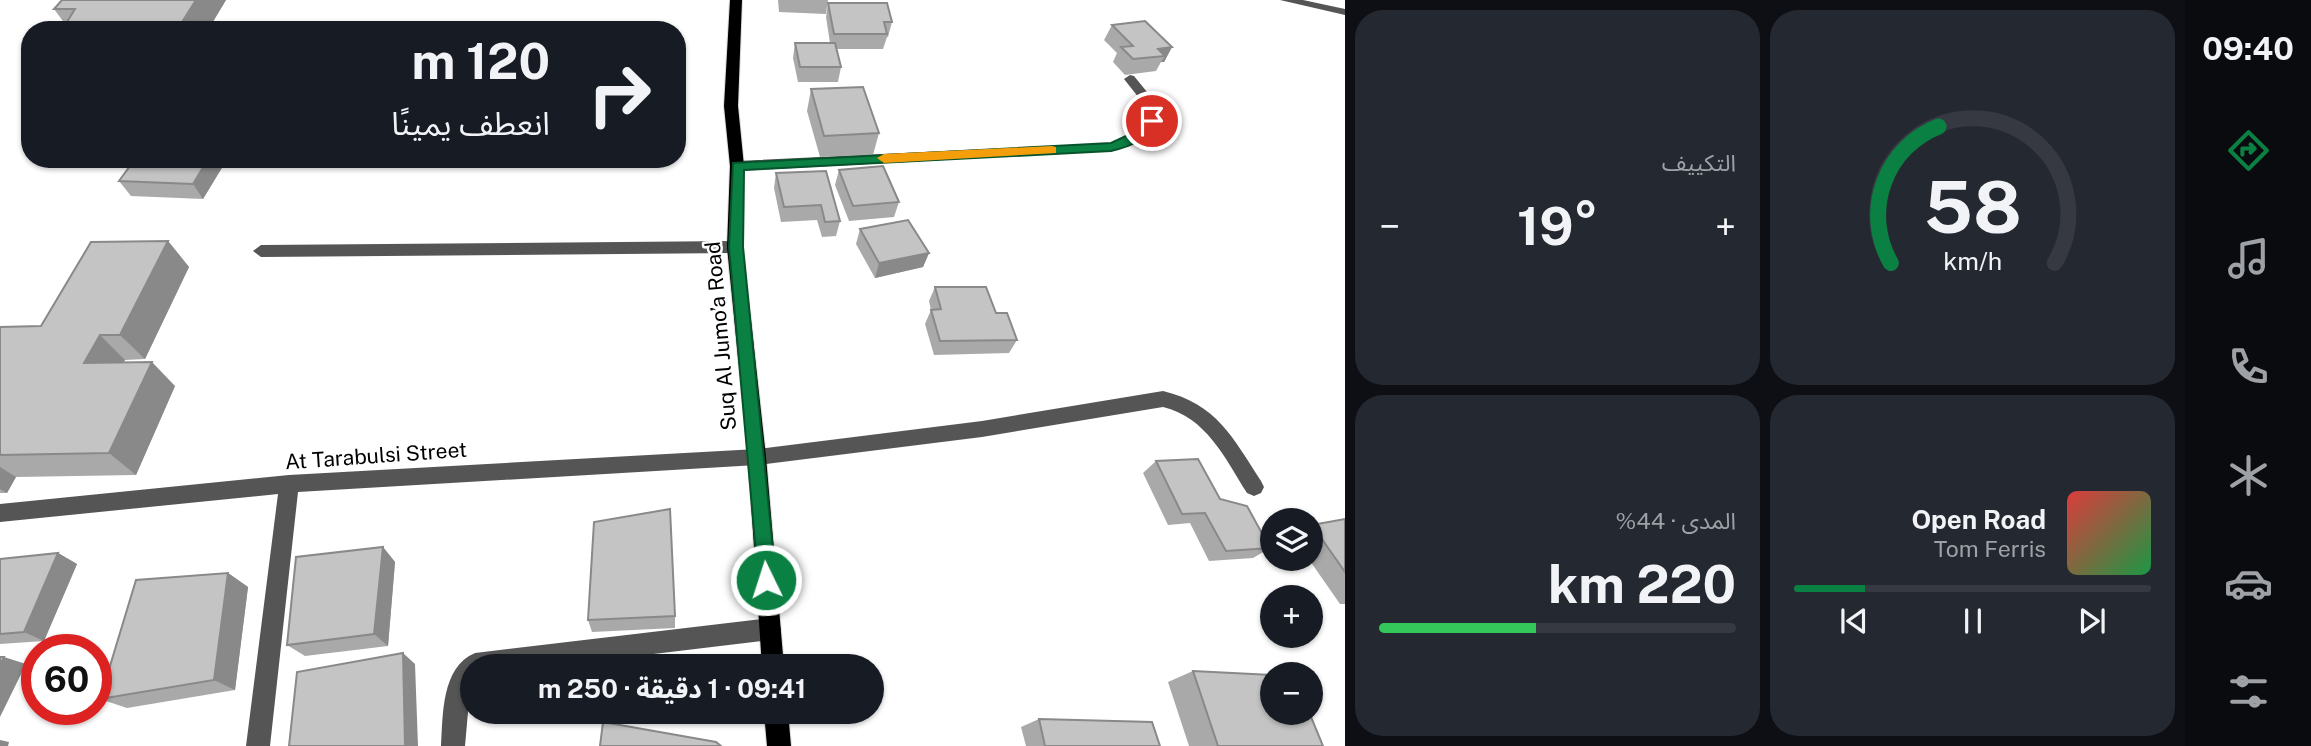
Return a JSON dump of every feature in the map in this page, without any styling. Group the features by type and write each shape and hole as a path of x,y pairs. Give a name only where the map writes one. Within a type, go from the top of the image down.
{"main road":[{"name":"Suq Al Jumo’a Road","path":"736,0 731,106 737,166 736,247 757,457 772,654"},
{"path":"777,724 779,746"}],"street":[{"path":"1286,0 1345,12"},
{"path":"737,166 1111,147 1128,143 1142,134 1152,121 1149,103 1130,79"},
{"path":"261,251 736,247"},
{"name":"At Tarabulsi Street","path":"0,513 289,484 757,457 982,429 1163,399 1192,406 1211,423 1254,487"},
{"path":"258,746 289,484"},
{"path":"453,746 458,690 466,671 475,664 770,629"}],"building":[{"path":"62,0 196,0 183,21 68,21 75,9 54,9"},
{"path":"828,3 887,3 892,22 884,22 887,34 834,34"},
{"path":"1145,21 1172,47 1158,49 1165,56 1133,59 1121,47 1133,46 1112,25"},
{"path":"795,43 835,43 841,67 800,67"},
{"path":"863,87 879,133 824,136 811,89"},
{"path":"883,166 899,202 853,206 839,170"},
{"path":"128,168 203,168 193,184 119,181"},
{"path":"826,171 840,221 825,222 821,205 784,207 776,173"},
{"path":"908,220 929,253 879,263 860,229"},
{"path":"168,241 120,335 100,335 84,363 152,362 109,453 0,455 0,327 41,326 91,242"},
{"path":"935,287 986,287 996,313 1007,313 1017,340 940,341 931,310 941,309"},
{"path":"1198,459 1220,499 1247,506 1260,530 1260,549 1226,551 1205,513 1182,514 1156,461"},
{"path":"670,509 675,616 588,620 594,522"},
{"path":"1345,519 1345,572 1323,541 1323,523"},
{"path":"383,547 374,634 287,645 296,557"},
{"path":"58,553 24,632 0,634 0,559"},
{"path":"228,573 214,680 112,697 112,659 136,580"},
{"path":"403,653 405,746 289,746 297,672"},
{"path":"1193,671 1260,674 1260,725 1314,725 1323,746 1218,746"},
{"path":"1039,719 1152,722 1160,746 1045,746"},
{"path":"603,724 614,724 716,742 721,746 600,746"}],"slow traffic":[{"path":"884,158 1052,150"}],"route":[{"path":"766,580 736,247 737,166 1111,147 1128,143 1142,134 1152,121"}]}
